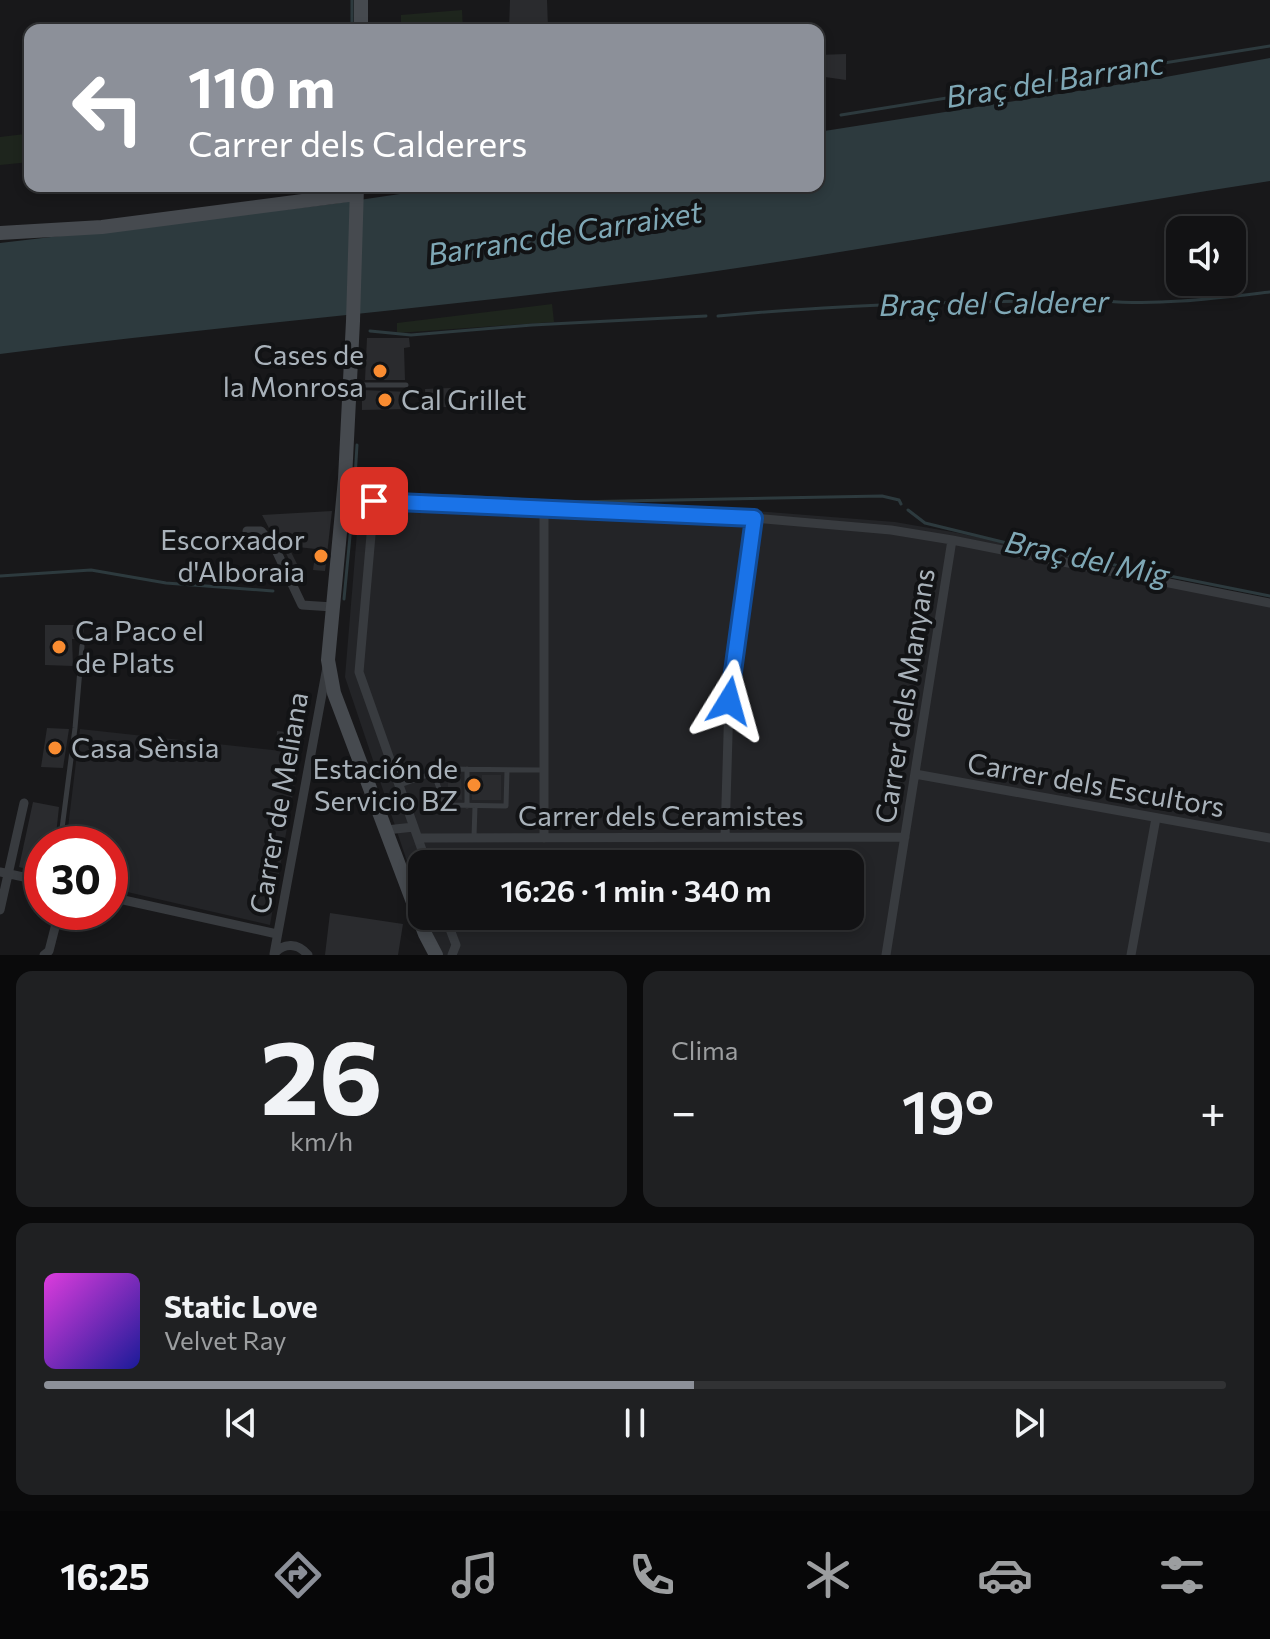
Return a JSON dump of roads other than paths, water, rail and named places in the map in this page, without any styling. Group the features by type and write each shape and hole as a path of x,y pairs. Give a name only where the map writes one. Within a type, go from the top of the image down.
{"main road":[{"path":"361,0 361,24"},
{"path":"0,233 102,227 355,194 345,479 328,660 334,693 425,934 436,955"},
{"path":"425,934 427,955"}],"street":[{"path":"422,850 359,672 374,501 754,518 891,530 1270,603"},
{"path":"544,508 544,838"},
{"path":"725,837 729,701 754,518"},
{"path":"247,531 261,531 274,546 302,605 333,607"},
{"name":"Carrer dels Manyans","path":"886,955 952,540"},
{"name":"Carrer de Meliana","path":"273,954 328,660"},
{"name":"Carrer dels Escultors","path":"915,774 1270,838"},
{"path":"0,910 4,872 24,803"},
{"path":"1131,955 1156,818"},
{"path":"386,830 414,827"},
{"name":"Carrer dels Ceramistes","path":"418,838 905,837"},
{"path":"4,872 24,877"},
{"path":"128,901 277,934"},
{"path":"44,955 49,951 54,930"},
{"path":"450,930 456,945 452,955"},
{"path":"273,954 289,945 301,948 308,955"}],"lane":[{"path":"350,385 406,385"},
{"path":"62,826 82,646"},
{"path":"399,786 444,769 544,770"},
{"path":"467,769 467,806"},
{"path":"433,772 444,802 449,805 506,806 507,770"},
{"path":"474,838 475,806"}],"water":[{"name":"Barranc de Carraixet","path":"1270,58 1270,181 653,280 0,354 0,243 413,192 824,192 824,131"}],"waterway":[{"path":"352,0 352,24"},
{"name":"Braç del Barranc","path":"841,115 1270,46"},
{"name":"Braç del Calderer","path":"718,316 912,304 1146,303 1270,292"},
{"name":"Braç del Calderer","path":"370,331 411,335 706,316"},
{"name":"Braç del Calderer","path":"354,494 357,445"},
{"name":"Braç del Mig","path":"344,599 354,494 571,502 882,496 899,500 901,504"},
{"name":"Braç del Mig","path":"908,510 925,523 1015,545 1270,596"},
{"path":"0,576 91,570 166,583 273,591"}],"place":[{"name":"Cases de la Monrosa","path":"380,371"},
{"name":"Cal Grillet","path":"385,400"},
{"name":"Escorxador d'Alboraia","path":"321,556"},
{"name":"Ca Paco el de Plats","path":"59,647"},
{"name":"Casa Sènsia","path":"55,748"},
{"name":"Estación de Servicio BZ","path":"474,785"}]}
